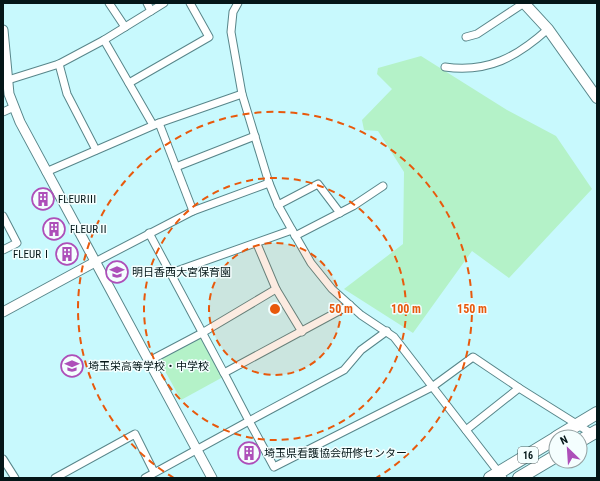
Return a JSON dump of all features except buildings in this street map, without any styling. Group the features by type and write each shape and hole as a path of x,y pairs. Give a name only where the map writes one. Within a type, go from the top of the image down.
{"highway":[{"name":"16","path":"569,429 597,413"},
{"name":"16","path":"498,476 548,443"},
{"name":"16","path":"520,478 548,461"}],"main road":[{"path":"524,3 548,29 597,98"}],"street":[{"path":"109,3 125,27"},
{"path":"147,3 151,11"},
{"path":"8,80 60,64 104,40 164,3"},
{"path":"129,83 210,37 190,3"},
{"path":"238,3 233,12 231,32 242,94 269,183 278,205 320,274 332,289 361,315 394,337 466,430 498,476"},
{"path":"466,37 477,34 524,3"},
{"path":"445,67 461,69 489,65 510,58 529,46 548,29"},
{"path":"3,30 8,80 14,107 46,172 212,478"},
{"path":"104,40 129,83 156,124 176,167 193,211"},
{"path":"60,64 66,94 96,150"},
{"path":"46,172 156,124 242,94"},
{"path":"3,112 14,107"},
{"path":"176,167 255,136"},
{"path":"3,312 149,233 193,211 269,183"},
{"path":"278,205 318,184 340,213"},
{"path":"171,273 294,233 340,213 383,186"},
{"path":"3,216 17,243 3,250"},
{"path":"149,233 274,467 432,387 473,357 519,388 596,434"},
{"path":"257,244 276,289 302,332"},
{"path":"149,361 202,334 276,289"},
{"path":"224,374 350,305"},
{"path":"145,478 344,370 361,350 387,332"},
{"path":"466,430 519,388"},
{"path":"55,478 135,434 154,472"},
{"path":"3,460 15,478"}],"green space":[{"path":"421,56 507,110 556,136 592,189 509,278 472,251 413,333 344,289 403,244 404,172 378,131 364,130 362,120 392,89 377,74 378,68"},
{"path":"201,337 223,377 181,400 159,360"}],"place":[{"name":"FLEURⅢ","path":"43,199"},
{"name":"FLEURⅡ","path":"54,229"},
{"name":"FLEURⅠ","path":"67,254"},
{"name":"明日香西大宮保育園","path":"117,272"},
{"name":"埼玉栄高等学校・中学校","path":"72,366"},
{"name":"埼玉県看護協会研修センター","path":"249,453"}]}
